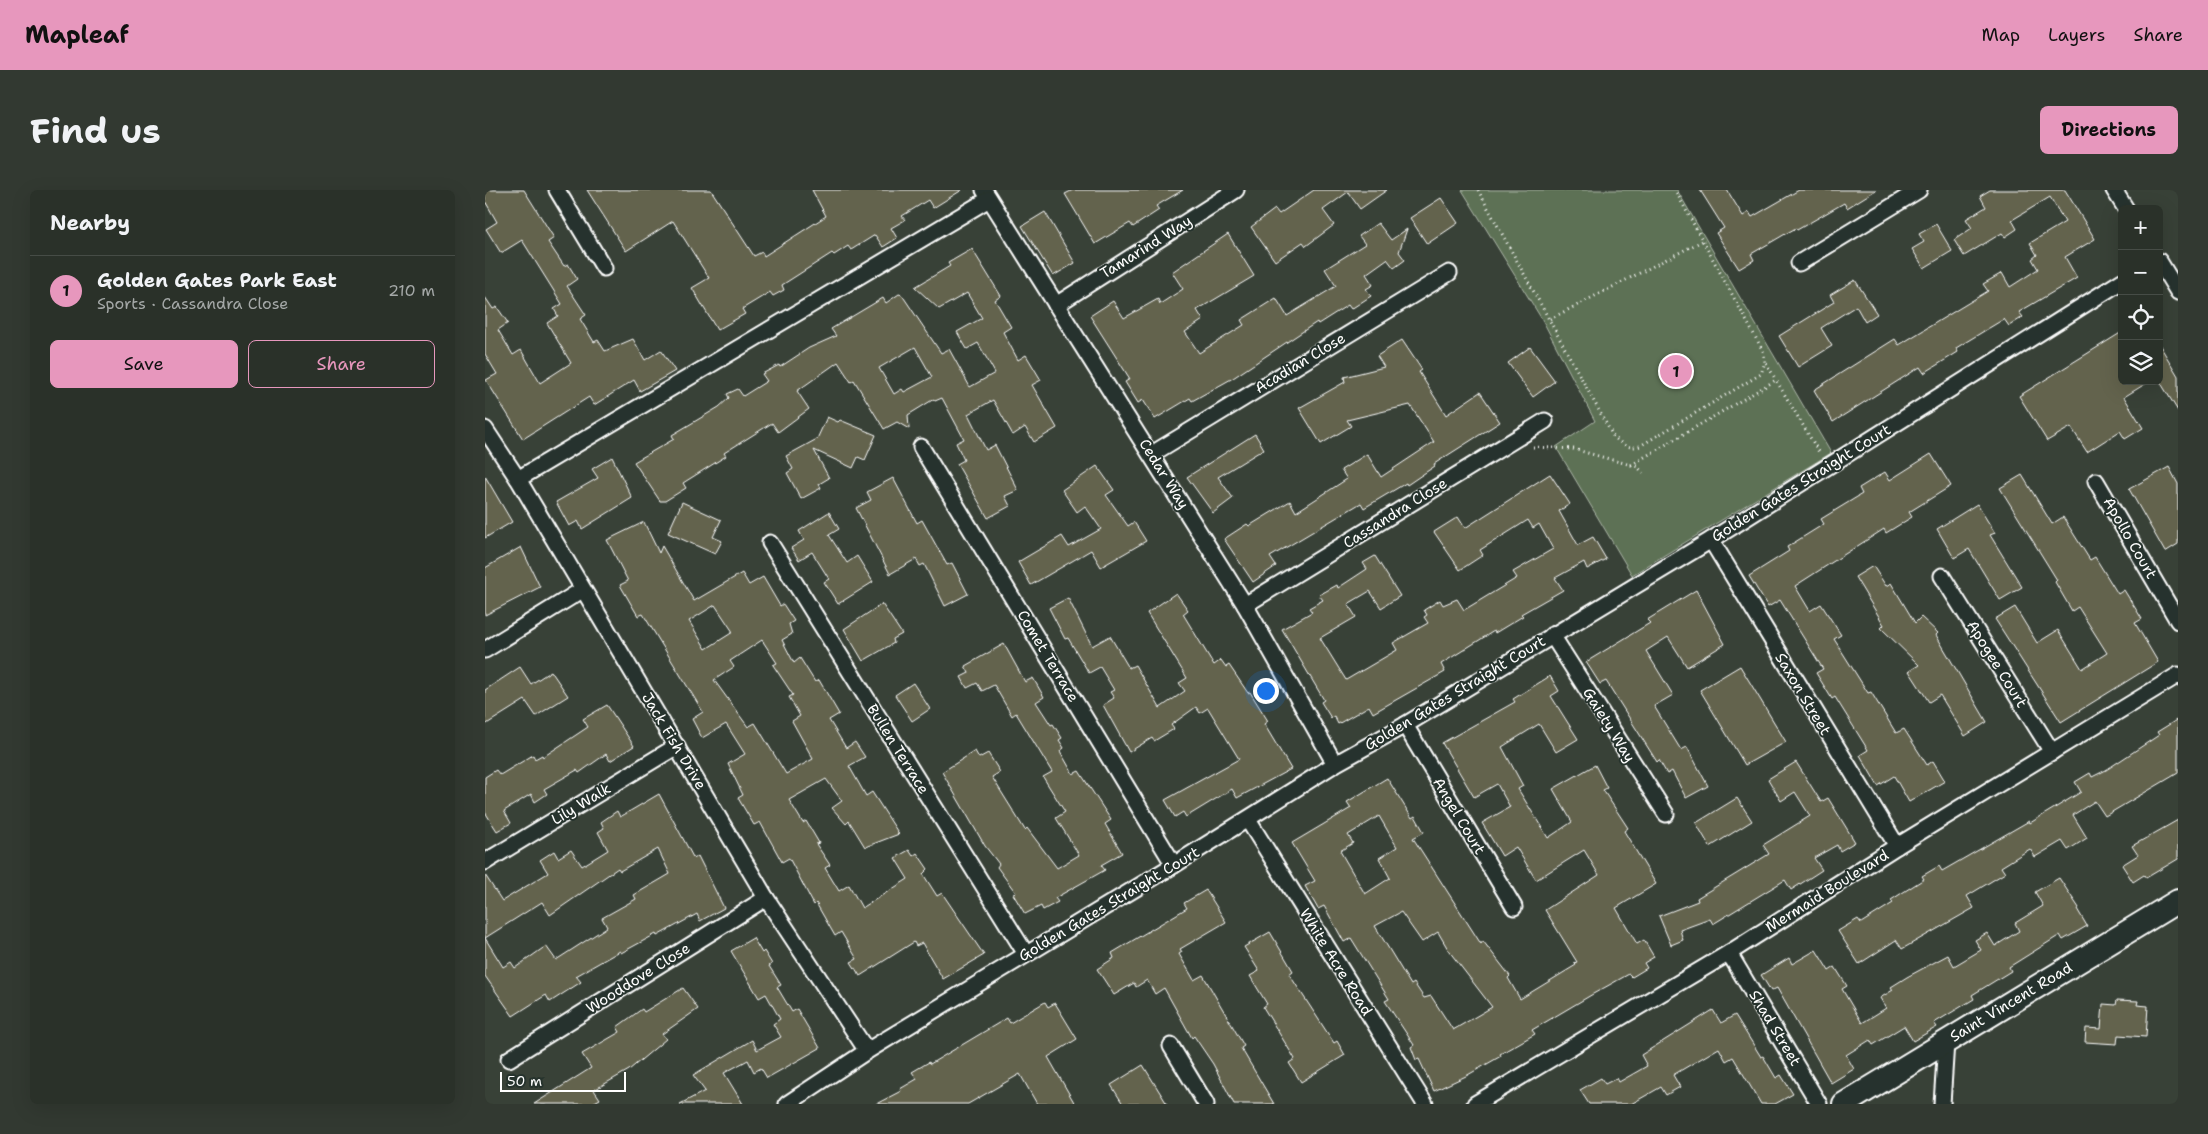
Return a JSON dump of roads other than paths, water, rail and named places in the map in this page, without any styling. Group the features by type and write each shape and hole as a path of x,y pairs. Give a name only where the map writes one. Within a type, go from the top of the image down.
{"street":[{"path":"557,190 604,268"},
{"name":"Tamarind Way","path":"1056,305 1236,190"},
{"path":"1799,263 1919,190"},
{"path":"2114,190 2123,205"},
{"path":"518,480 986,194"},
{"name":"Cedar Way","path":"986,194 1152,454 1245,605 1335,764"},
{"path":"2163,268 2178,292"},
{"name":"Acadian Close","path":"1152,454 1449,272"},
{"name":"Golden Gates Straight Court","path":"787,1104 867,1051 1175,865 1335,764 1405,725 1711,540 2118,284"},
{"name":"Cassandra Close","path":"1245,605 1545,421"},
{"name":"Jack Fish Drive","path":"486,432 518,480 766,898 867,1051"},
{"name":"Comet Terrace","path":"921,447 1175,865"},
{"name":"Apollo Court","path":"2097,481 2178,621"},
{"name":"Saxon Street","path":"1711,540 1897,846"},
{"name":"Bullen Terrace","path":"770,543 1026,954"},
{"name":"Apogee Court","path":"1942,576 2053,752"},
{"path":"485,650 583,590"},
{"name":"Gaiety Way","path":"1552,635 1666,814"},
{"name":"Mermaid Boulevard","path":"1475,1104 1729,954 1897,846 2178,675"},
{"name":"Angel Court","path":"1405,725 1514,907"},
{"name":"Lily Walk","path":"485,862 677,746"},
{"name":"White Acre Road","path":"1248,820 1425,1104"},
{"name":"Wooddove Close","path":"509,1059 766,898"},
{"name":"Saint Vincent Road","path":"1844,1104 2178,900"},
{"name":"Shad Street","path":"1729,954 1819,1104"},
{"path":"1942,1104 1946,1042"},
{"path":"1171,1046 1206,1104"}],"place":[{"name":"Golden Gates Park East","path":"1676,371"}]}
